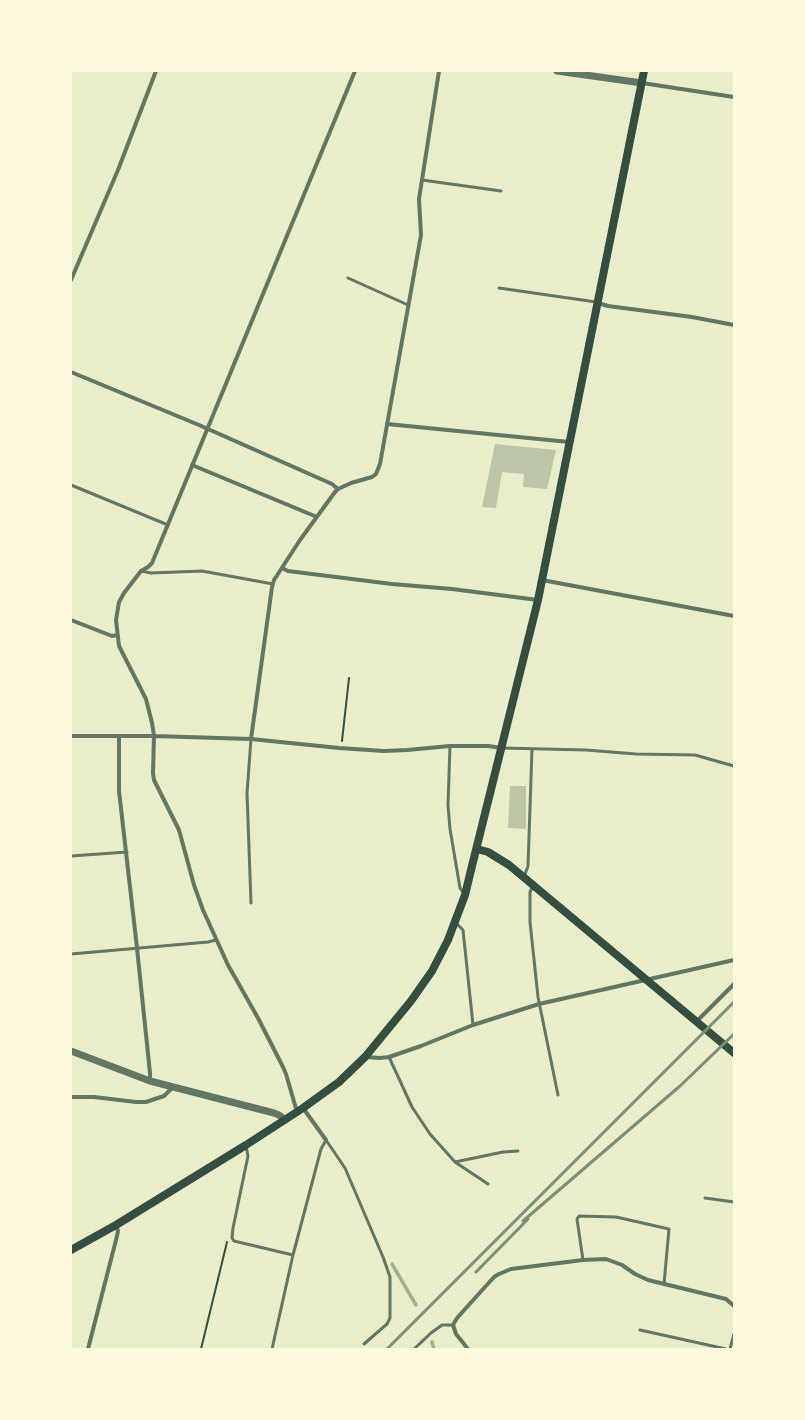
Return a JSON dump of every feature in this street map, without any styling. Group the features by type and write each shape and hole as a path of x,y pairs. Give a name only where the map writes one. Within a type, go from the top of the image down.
{"main road":[{"path":"71,1250 116,1225 285,1120 339,1082 365,1057 411,1001 432,971 440,956 456,923 465,895 538,600 644,71"},
{"path":"477,849 488,852 502,860 533,884 734,1053"}],"street":[{"path":"71,280 118,170 156,71"},
{"path":"326,1140 300,1110 277,1054 228,965 216,940 194,884 179,830 154,780 154,736 146,699 119,646 116,620 119,602 124,593 141,572 152,563 355,71"},
{"path":"251,739 273,584 317,516 338,488 350,483 367,479 376,474 380,464 421,235 419,199 439,71"},
{"path":"557,71 734,97"},
{"path":"598,303 608,306 734,324"},
{"path":"71,372 207,429 338,488"},
{"path":"387,424 570,442"},
{"path":"192,465 317,516"},
{"path":"282,568 288,571 538,600"},
{"path":"542,580 734,616"},
{"path":"71,620 112,636 118,635"},
{"path":"71,736 154,736 251,739 384,751 450,746 488,746 502,748"},
{"path":"119,736 120,791 138,948 150,1081"},
{"path":"365,1057 380,1058 389,1056 421,1046 472,1025 540,1004 734,960"},
{"path":"697,1021 734,984"},
{"path":"71,1051 150,1081 274,1113 285,1120"},
{"path":"71,1097 94,1097 146,1102 164,1096 173,1087"},
{"path":"88,1349 116,1240 118,1231 116,1225"},
{"path":"468,1349 456,1334 453,1325 457,1318 484,1287 499,1274 511,1269 583,1260 611,1260 635,1274 664,1284 726,1299 734,1306"}],"lane":[{"path":"422,180 501,191"},
{"path":"348,278 408,305"},
{"path":"499,288 598,303"},
{"path":"71,486 168,525"},
{"path":"141,572 202,571 273,584"},
{"path":"251,739 247,793 251,903"},
{"path":"450,746 448,805 450,829 460,888 465,895"},
{"path":"502,748 695,755 734,766"},
{"path":"524,877 528,866 532,749"},
{"path":"71,856 127,852"},
{"path":"533,884 530,892 530,922 540,1004 558,1095"},
{"path":"456,923 463,930 472,1025"},
{"path":"71,954 208,942 216,940"},
{"path":"389,1056 412,1107 430,1134 455,1162 488,1184"},
{"path":"272,1349 293,1255 321,1149 326,1140 345,1168 390,1277 390,1318 387,1324 364,1344"},
{"path":"246,1144 248,1156 232,1238 234,1241 293,1255"},
{"path":"455,1162 503,1152 518,1151"},
{"path":"705,1198 734,1202"},
{"path":"583,1260 577,1219 579,1216 616,1217 669,1229 664,1284"},
{"path":"414,1349 442,1325 453,1325"},
{"path":"640,1330 726,1349"},
{"path":"730,1349 734,1334"}],"path":[{"path":"339,748 342,742 349,678"},
{"path":"201,1349 228,1236 233,1234"}],"building":[{"path":"495,444 556,450 547,489 523,487 524,474 502,472 496,508 482,507"},
{"path":"510,786 526,786 526,829 508,828"}],"waterway":[{"path":"392,1264 416,1305"},
{"path":"432,1342 434,1349"}],"railway":[{"path":"387,1349 734,1002"},
{"path":"523,1221 680,1086 734,1034"},
{"path":"476,1272 528,1219"}]}
